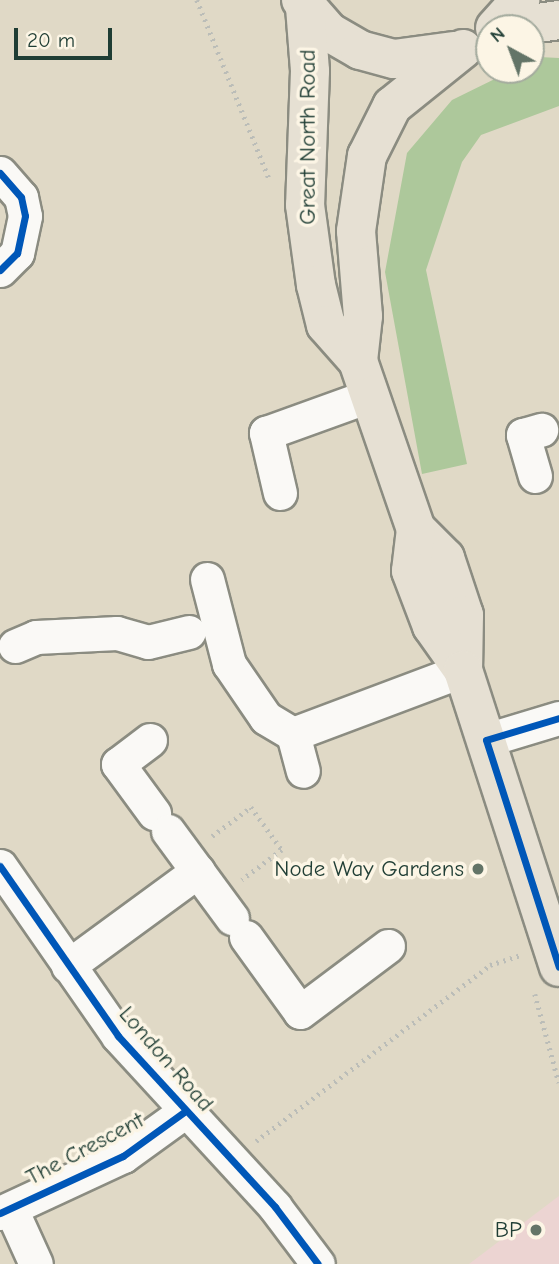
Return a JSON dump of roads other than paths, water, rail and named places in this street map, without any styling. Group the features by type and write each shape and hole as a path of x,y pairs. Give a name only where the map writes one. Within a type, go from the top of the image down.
{"main road":[{"path":"508,14 520,0"},
{"path":"303,3 360,50 417,59 475,41"},
{"name":"Great North Road","path":"303,3 310,248 326,325 364,379"},
{"path":"475,42 393,106 367,156 356,231 363,317 364,379 416,529 448,566 464,615 463,670 486,740 539,971"}],"street":[{"path":"0,173 21,197 25,216 17,253 0,270"},
{"path":"279,493 266,433 364,379"},
{"path":"535,476 523,435 541,430"},
{"path":"207,579 229,664 266,718 293,734 303,771"},
{"path":"15,646 36,638 117,633 148,642 189,632"},
{"path":"293,734 463,670"},
{"path":"486,740 559,718"},
{"path":"150,740 118,764 300,1012 388,946"},
{"path":"68,966 177,842"},
{"name":"London Road","path":"0,866 68,966 184,1112 230,1160 318,1264"},
{"name":"The Crescent","path":"6,1211 123,1157 184,1112"},
{"path":"6,1211 36,1264"}],"place":[{"name":"Node Way Gardens","path":"478,869"},
{"name":"BP","path":"536,1230"}]}
